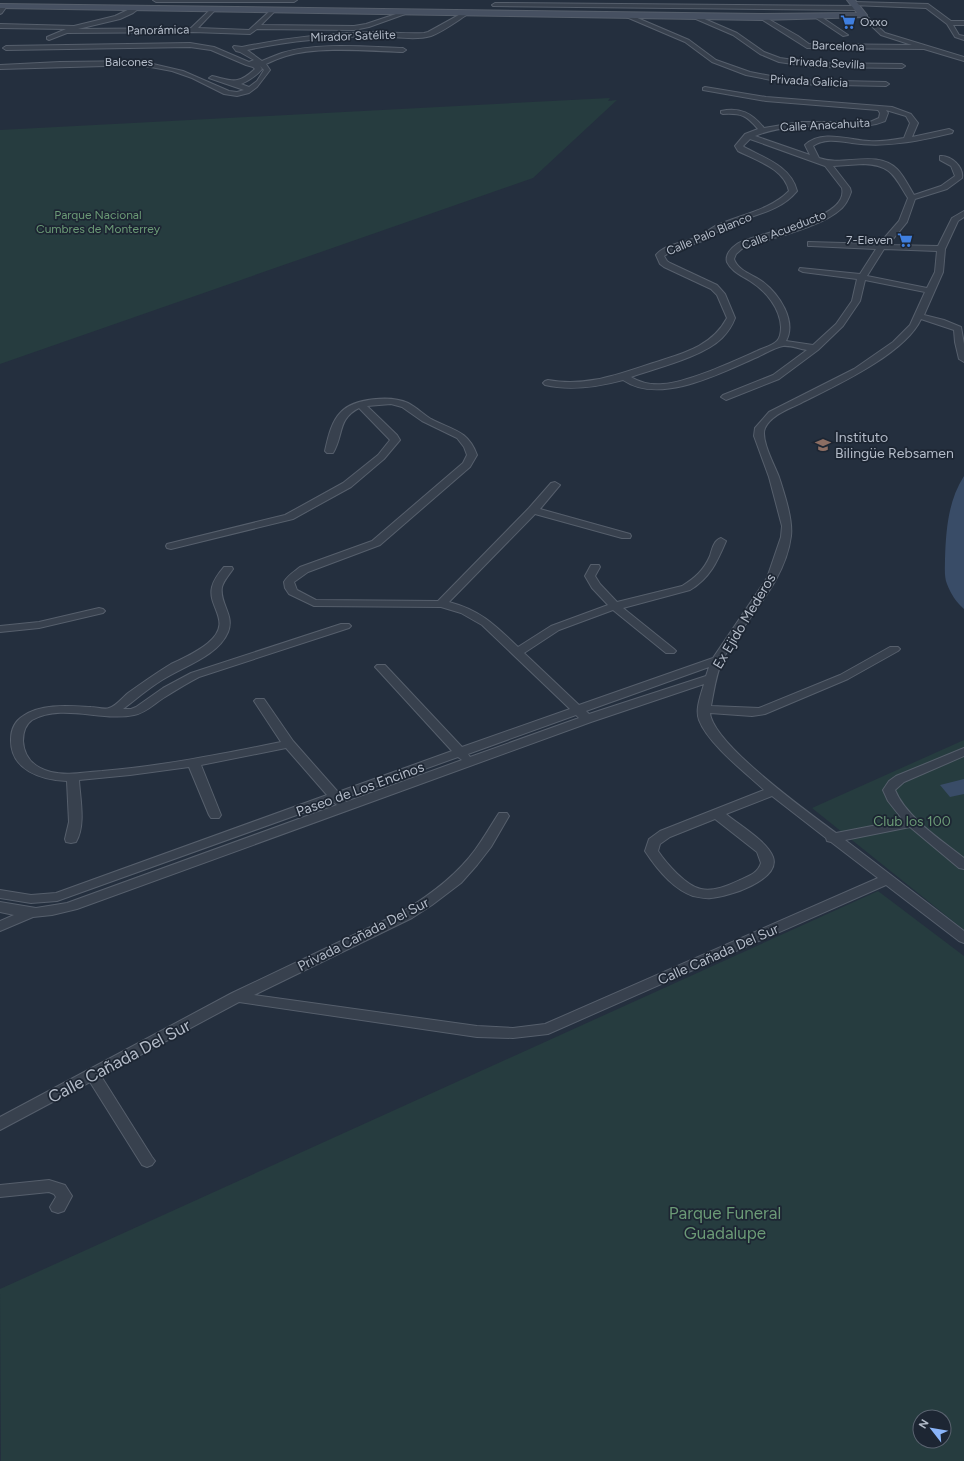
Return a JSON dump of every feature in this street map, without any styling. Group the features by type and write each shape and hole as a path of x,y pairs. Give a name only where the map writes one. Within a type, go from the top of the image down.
{"street":[{"path":"156,0 294,0"},
{"path":"744,0 745,8"},
{"path":"755,0 761,8"},
{"path":"804,0 810,8"},
{"path":"495,5 518,2 697,3 745,8 810,8 854,4 917,6 926,3 949,23 956,36 964,38"},
{"path":"854,4 883,34 964,59"},
{"path":"1,7 761,17 863,15"},
{"path":"1,7 370,9 434,12"},
{"path":"49,38 78,27 133,11 136,8"},
{"path":"193,30 213,9"},
{"path":"260,65 259,69 248,78 239,83 233,84 237,94 249,90 266,73 267,70 260,65 237,49 250,32 272,11"},
{"path":"255,27 354,28 372,25 405,13"},
{"name":"Mirador Satélite","path":"237,49 310,38 380,34 424,35 430,34 466,13"},
{"name":"Privada Galicia","path":"626,15 687,41 722,66 748,74 792,82 886,84"},
{"name":"Privada Sevilla","path":"691,15 735,34 762,53 779,60 814,65 902,66"},
{"name":"Barcelona","path":"761,17 796,37 809,49 924,47"},
{"path":"818,17 845,35"},
{"path":"949,23 964,23"},
{"path":"0,26 78,27"},
{"name":"Panorámica","path":"66,31 193,30 250,32"},
{"path":"6,48 190,45 219,50 248,64 260,65 278,56 307,50 355,48 403,50"},
{"name":"Balcones","path":"0,67 148,61 178,66 249,90"},
{"name":"Balcones","path":"53,65 151,64 171,69 237,94"},
{"path":"705,89 766,99 880,108"},
{"name":"Calle Anacahuita","path":"748,136 762,130 796,124 871,124 882,119 884,113 880,108"},
{"name":"Calle Anacahuita","path":"880,108 898,110 909,115 914,123 907,139"},
{"path":"723,112 748,114 762,130"},
{"name":"Calle Anacahuita","path":"816,160 809,145 815,140 882,144 949,131"},
{"path":"748,136 828,164 866,162 887,165 895,172 912,198"},
{"name":"Calle Palo Blanco","path":"625,377 699,349 728,328 731,318 721,294 706,282 666,265 660,255 669,250 704,238 721,227 766,209 789,196 793,191 790,182 770,163 741,149 739,146 740,142 748,136"},
{"path":"726,396 776,377 815,348 839,326 856,301 862,276 882,246 903,222 912,198 950,184 959,176 958,170 955,166 943,158"},
{"name":"Calle Acueducto","path":"780,343 784,336 785,326 772,294 765,287 735,268 730,257 741,245 804,225 826,215 840,206 847,192 846,188 828,164"},
{"name":"Ex Ejido Mederos","path":"964,213 955,220 941,249 939,272 914,326 896,344 857,371 772,414 760,428 759,436 774,477 787,526 786,538 772,578 717,660 704,709 705,720 712,732 730,752 773,791 832,838 964,938"},
{"path":"811,244 941,249"},
{"path":"803,270 862,276 931,291"},
{"path":"919,316 941,322 958,329 959,342 964,359"},
{"path":"548,383 569,386 582,385 625,377 634,384 640,386 663,387 677,385 736,364 780,343 815,348"},
{"path":"330,451 338,425 344,413 361,405 379,400 405,405 429,422 461,436 467,440 472,458 467,465 376,543 360,552 302,570 289,582 290,588 297,595 314,603 441,604 460,607 477,616 517,652 586,719"},
{"path":"171,546 289,517 347,486 381,458 395,440 394,437 361,405"},
{"path":"441,604 533,510 555,485"},
{"path":"533,510 626,536"},
{"path":"517,652 555,628 616,606 686,588 702,578 709,570 721,541"},
{"path":"595,567 590,576 604,595 670,652"},
{"path":"112,712 166,672 202,652 220,637 225,622 216,592 217,584 228,569"},
{"path":"0,629 39,625 99,611"},
{"path":"289,744 194,763 73,777 54,776 36,771 24,763 17,750 17,732 22,722 28,717 51,711 136,712 175,686 195,675 345,626"},
{"path":"704,709 752,712 770,708 844,677 894,649"},
{"name":"Paseo de Los Encinos","path":"0,894 20,898 43,899 57,897 717,660"},
{"path":"381,666 460,753 470,762"},
{"name":"Paseo de Los Encinos","path":"0,907 30,913 44,913 72,906 345,808 586,719 711,678"},
{"path":"260,700 289,744 345,808"},
{"path":"964,752 912,774 893,784 889,790 893,801 913,822 964,865"},
{"path":"194,763 215,815"},
{"path":"71,839 74,822 73,777"},
{"path":"717,814 762,849 766,856 766,866 764,872 753,880 713,894 697,893 687,888 660,863 651,850 654,842 665,834 773,791"},
{"name":"Privada Cañada Del Sur","path":"237,997 407,915 428,902 451,884 469,866 480,853 503,816"},
{"path":"832,838 913,822"},
{"name":"Calle Cañada Del Sur","path":"0,1124 237,997 286,1006 483,1032 511,1034 530,1033 548,1029 888,879"},
{"path":"0,926 30,913 43,899"},
{"path":"93,1075 147,1161"},
{"path":"0,1191 49,1186 59,1189 64,1196 58,1206"}],"green space":[{"name":"Parque Nacional Cumbres de Monterrey","path":"610,98 608,101 617,100 533,178 0,364 0,130"},
{"name":"Club los 100","path":"964,740 964,930 812,808"},
{"name":"Parque Funeral Guadalupe","path":"878,891 964,956 964,1461 1,1461 0,1289"}],"water":[{"path":"964,476 964,609 956,601 949,588 945,578 945,569 946,537 951,506 954,495"},
{"path":"964,779 964,794 950,797 940,785"}],"place":[{"name":"Oxxo","path":"848,22"},
{"name":"7-Eleven","path":"905,240"},
{"name":"Instituto Bilingüe Rebsamen","path":"823,445"}]}
